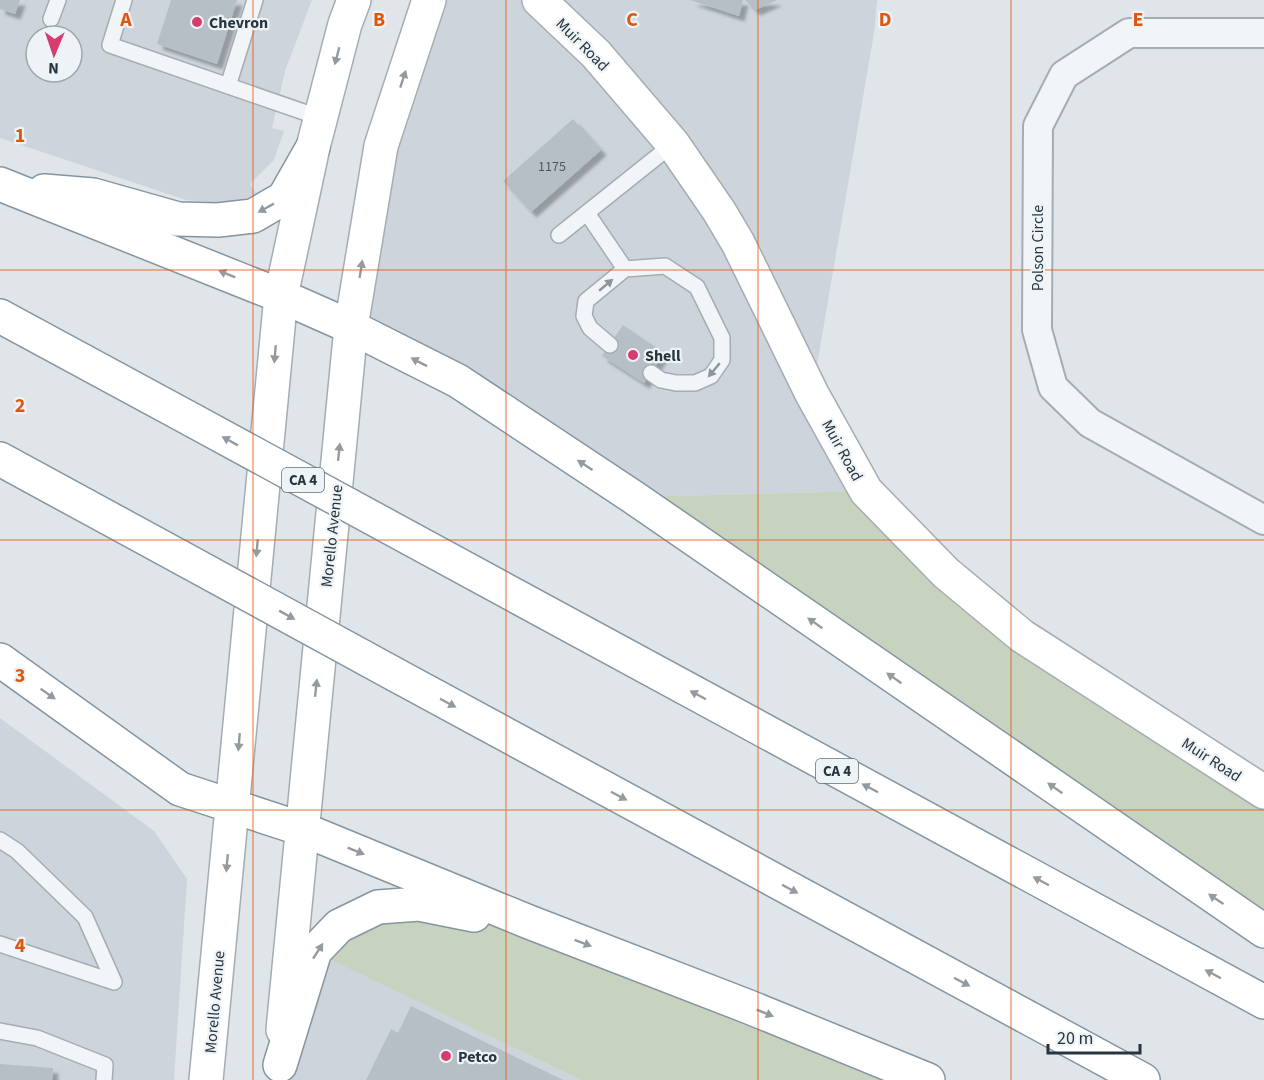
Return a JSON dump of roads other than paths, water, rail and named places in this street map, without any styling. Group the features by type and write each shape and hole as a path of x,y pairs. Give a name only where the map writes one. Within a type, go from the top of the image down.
{"main road":[{"name":"Morello Avenue","path":"206,1080 281,296 317,132 345,24 354,0"},
{"name":"Morello Avenue","path":"279,1073 351,327 381,146 429,0"},
{"name":"Muir Road","path":"539,0 596,54 673,144 719,211 738,243 812,394 866,491 946,573 1022,636 1264,792"},
{"path":"6,186 93,195 178,219 218,220 253,216 284,198 317,132"},
{"path":"6,186 281,296 351,327 458,381 633,497 1264,932"},
{"name":"CA 4","path":"0,316 1264,1002"},
{"path":"0,459 1143,1080"},
{"path":"0,660 180,789 302,829 529,922 738,1002 928,1080"},
{"path":"279,1073 315,951 339,926 378,907 419,904 529,922"}],"street":[{"name":"Polson Circle","path":"1264,33 1129,33 1064,75 1038,126 1037,330 1053,387 1090,423 1264,520"}],"lane":[{"path":"51,19 58,0"},
{"path":"124,0 110,45 228,86 317,132"},
{"path":"228,86 255,0"},
{"path":"559,235 673,144"},
{"path":"587,213 625,269"},
{"path":"610,345 590,328 584,316 586,301 625,269 665,266 697,287 722,338 722,360 711,376 695,382 676,383 661,380 651,373"},
{"path":"0,840 17,851 85,917 114,982 0,944"},
{"path":"0,1031 37,1038 105,1065 104,1080"}],"place":[{"name":"Chevron","path":"197,22"},
{"name":"Shell","path":"633,355"},
{"name":"Petco","path":"446,1056"}]}
